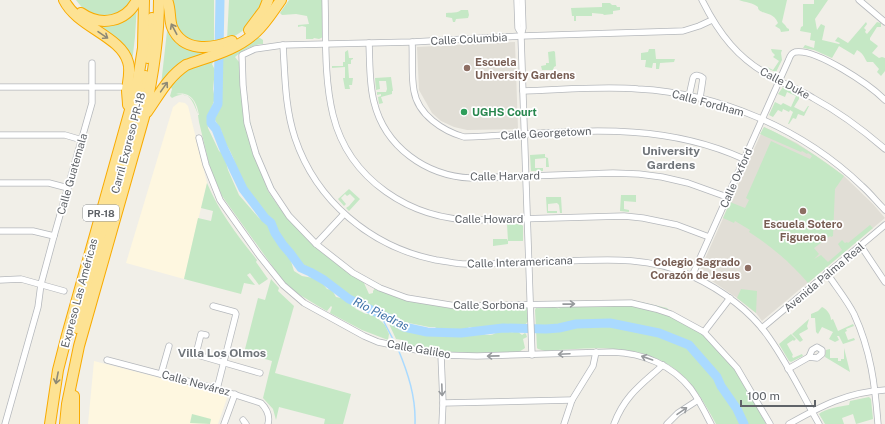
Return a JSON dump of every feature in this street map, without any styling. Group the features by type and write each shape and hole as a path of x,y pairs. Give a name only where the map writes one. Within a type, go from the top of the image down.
{"highway":[{"path":"64,0 72,12 118,46 126,56 129,67 127,91 129,115"},
{"path":"71,0 75,7 86,17 102,21 110,21 119,18 128,12 137,0"},
{"name":"Expreso Las Américas","path":"50,424 58,370 136,85 142,53 144,0"},
{"name":"Carril Expreso PR-18","path":"59,424 74,336 134,125 143,87 150,49 152,0"},
{"name":"Expreso Las Américas","path":"65,424 73,371 81,338 144,117 156,59 159,0"},
{"path":"167,0 170,21 175,33 182,40 197,47 216,47 242,43 255,33 281,0"},
{"path":"144,117 169,80 180,70 192,63 233,45 251,28 264,10 268,0"},
{"path":"73,371 74,424"}],"street":[{"name":"Calle Howard","path":"325,0 328,86 333,117 338,131 351,156 362,172 376,185 393,197 410,206 440,217 468,220 607,216 643,218 677,225 709,237"},
{"path":"517,0 518,28 521,34"},
{"path":"522,0 523,28 521,34 532,352"},
{"name":"Calle Duke","path":"702,0 721,34 738,53 759,70 813,97 837,112 884,147"},
{"path":"859,0 885,22"},
{"name":"Calle Columbia","path":"242,71 242,55 255,49 284,45 412,42 521,34 683,30 699,26 712,20"},
{"name":"Calle Georgetown","path":"412,42 414,92 427,116 437,125 456,134 464,136 604,130 651,133 699,142 744,159"},
{"name":"Calle Harvard","path":"369,43 371,86 379,118 391,138 406,154 431,169 452,176 472,178 613,173 639,174 662,177 688,183 727,197"},
{"name":"Calle Interamericana","path":"284,45 286,96 295,138 312,175 344,214 384,242 405,251 428,258 464,264 626,259 659,264 692,276 730,298 762,328 788,369 819,424"},
{"name":"Calle Oxford","path":"692,276 779,81 793,53 796,52 820,57 839,67 871,88 885,100"},
{"name":"Calle Guatemala","path":"5,424 38,307 54,236 92,103 92,63"},
{"name":"Calle Sorbona","path":"242,71 242,85 247,123 256,154 271,189 289,216 316,244 353,273 380,288 407,298 456,306 631,304 656,309 671,314 704,332 737,368 770,424"},
{"path":"689,96 692,78 698,75 703,78 700,98"},
{"path":"0,87 121,87"},
{"name":"Calle Fordham","path":"523,91 618,88 664,91 700,98 743,111 796,137 828,157 862,186 885,210"},
{"path":"0,135 65,135 82,140"},
{"name":"Calle Galileo","path":"199,138 206,165 220,200 259,255 283,285 304,303 334,320 378,342 441,355 477,356 532,352 623,352 633,354 663,365 684,381 698,400 712,424"},
{"path":"0,183 49,183 68,188"},
{"path":"316,244 344,214"},
{"name":"Avenida Palma Real","path":"762,328 885,225"},
{"path":"0,231 33,231 54,236"},
{"path":"861,246 885,282"},
{"path":"827,273 853,313 859,326 870,360 876,391 878,424"},
{"path":"0,280 21,279 64,291"},
{"path":"704,332 730,298"},
{"path":"213,306 236,313 217,389"},
{"path":"203,335 197,354 223,363 260,372"},
{"path":"161,374 169,346"},
{"path":"564,424 572,400 593,366 596,352"},
{"path":"441,355 443,403 442,424"},
{"path":"788,369 809,357"},
{"name":"Calle Nevárez","path":"107,360 235,394 261,403 268,415 268,424"},
{"path":"614,424 625,402 633,392 663,365"},
{"path":"789,424 812,411 839,399 860,393 885,390"},
{"path":"224,424 235,394"},
{"path":"443,403 572,400"},
{"path":"667,424 678,413 698,400"}],"shaded area":[{"name":"Escuela University Gardens","path":"515,42 518,129 467,130 454,127 441,121 432,113 419,90 417,47"},
{"path":"179,102 185,103 188,106 207,183 184,279 126,263 173,107"},
{"name":"Escuela Sotero Figueroa","path":"764,127 797,143 844,176 885,218 762,321 756,313 737,298 701,275 699,272"},
{"path":"94,361 226,395 227,398 218,424 88,424"}],"green space":[{"path":"76,0 133,0 127,9 114,17 93,15 84,10"},
{"path":"171,0 214,0 214,43 192,43 177,31"},
{"path":"229,0 265,0 250,24 241,32 227,40"},
{"path":"289,0 324,0 322,5 324,11 323,37 319,39 306,39 306,27 298,27 298,25 309,24 307,16 296,14 282,15 280,13"},
{"path":"739,0 787,0 782,22 789,29 789,31 781,32 780,29 775,26 778,23 774,17 761,12 754,4"},
{"path":"814,0 828,0 815,19 817,30 821,24 825,26 822,40 839,44 840,43 835,41 838,37 848,43 866,22 867,24 864,28 867,34 877,22 881,23 881,27 877,27 870,40 878,46 872,53 879,58 885,58 885,71 881,76 877,72 879,69 873,62 867,62 862,54 857,50 854,55 839,46 832,58 814,50 803,48 805,45 814,48 815,41 810,40 811,33 800,31 801,27 803,26 803,4 814,4"},
{"path":"602,3 616,5 617,7 620,7 620,10 613,11 613,14 604,15 592,13 592,16 576,16 576,21 574,21 571,8 602,7"},
{"path":"137,6 131,71 130,57 94,22"},
{"path":"468,10 468,18 456,19 455,22 453,22 452,18 446,17 446,13"},
{"path":"168,22 173,32 212,50 161,85"},
{"path":"257,36 263,40 263,44 248,48 235,57 239,62 241,89 255,140 253,150 268,191 279,207 285,208 285,213 364,283 369,294 373,293 376,287 427,302 528,307 529,320 525,325 502,325 482,328 470,327 463,330 454,329 439,331 435,327 404,322 394,314 376,314 353,303 348,295 324,277 318,275 312,269 296,260 292,253 284,245 282,237 273,222 270,223 265,212 242,181 231,153 221,139 222,132 215,120 221,88 217,86 217,83 222,74 219,57"},
{"path":"649,49 655,49 656,59 675,59 674,62 660,63 659,69 656,69 656,63 653,63 652,68 645,67 646,60 641,60 641,53 648,52"},
{"path":"771,49 782,50 782,60 776,72 766,68 767,67 773,70 779,61 773,57 775,55"},
{"path":"348,50 349,58 353,58 351,60 351,64 348,64 349,78 353,78 352,85 349,85 350,89 345,89 343,78 345,78 345,67 332,68 332,66 343,66 343,62 345,62 345,52"},
{"path":"554,51 556,66 553,70 542,70 541,66 549,63 548,52"},
{"path":"215,60 212,64 215,70 213,89 214,101 207,120 208,128 219,151 225,158 228,170 239,195 258,217 263,221 265,220 270,226 271,234 290,258 294,271 302,276 319,279 327,289 332,290 336,297 346,299 356,309 366,314 372,314 385,325 389,334 388,340 362,330 330,313 331,306 327,311 296,293 283,281 222,196 210,168 199,122 197,106 192,98 186,94 176,94 183,95 178,95 172,98 170,96 172,89 170,86 180,75 190,68"},
{"path":"391,77 392,94 381,97 383,103 379,104 378,97 381,96 381,94 377,95 377,92 386,92 386,81 379,81 380,89 376,90 375,78"},
{"path":"783,87 799,95 799,99 794,107 804,112 809,106 804,116 798,114 796,119 793,118 789,124 793,112 790,110 789,112 783,109 782,112 778,110 773,117 769,115 775,102 781,105 783,103 791,107 796,96 787,92 785,97 778,94"},
{"path":"187,96 194,101 198,114 192,101"},
{"name":"Escuela Sotero Figueroa","path":"764,127 806,149 844,176 835,189 833,236 830,236 814,248 819,254 814,259 821,255 828,262 842,250 838,244 842,240 845,243 848,243 870,225 873,228 808,283 780,255 749,232 750,230 735,221 734,223 723,218 730,202 745,208 749,200 746,198 771,141 810,159 812,156 808,153 801,152 760,134"},
{"path":"545,154 545,157 548,158 549,167 546,167 546,158 535,159 535,168 543,168 543,171 531,171 530,155"},
{"path":"207,183 223,214 257,260 256,262 268,279 259,285 250,273 247,275 255,285 244,283 241,294 184,279 198,218 211,221 213,211 201,208"},
{"path":"349,189 360,199 349,211 346,208 355,199 350,194 347,196 345,194 341,198 346,204 344,206 338,199"},
{"path":"621,195 636,195 636,202 624,201 624,209 629,210 629,212 620,211"},
{"path":"546,197 561,197 562,213 560,213 559,205 557,203 548,204 548,211 557,211 557,213 547,213"},
{"path":"507,224 521,224 523,226 523,241 508,241"},
{"path":"493,239 507,239 508,244 493,246"},
{"path":"271,279 279,288 278,291 294,306 275,373 351,394 343,424 324,424 325,419 279,407 276,420 273,409 263,398 272,361 244,353 258,298 265,300"},
{"path":"741,289 757,291 756,313 737,298"},
{"path":"641,302 667,308 671,313 703,334 732,365 761,412 760,413 766,424 716,424 697,392 682,375 666,363 648,355 628,350 587,348 545,351 537,348 536,308 555,307 560,309 558,307"},
{"path":"822,307 826,309 831,320 833,319 838,331 853,324 854,326 846,329 847,331 845,332 848,340 854,338 855,340 843,344 839,336 837,336 839,340 835,342 829,339 833,332 822,327 818,334 816,332 815,318 811,318 811,314 818,311"},
{"path":"809,319 807,326 808,329 799,334 803,340 800,342 792,334"},
{"path":"389,324 399,327 405,331 413,333 417,331 424,335 440,334 449,337 460,337 464,334 468,335 473,333 490,335 500,331 517,331 522,335 525,333 527,337 523,339 525,348 519,352 470,353 438,351 417,348 402,340 396,339"},
{"path":"791,334 796,339 787,344 793,358 802,354 803,356 791,362 779,344"},
{"path":"844,348 850,372 825,357 826,350 830,349 830,358 838,358 838,361 841,361 841,359 844,359"},
{"path":"869,397 871,399 873,419 856,424 853,414 842,418 844,424 825,424 819,414 829,409 849,405 850,401"},
{"path":"192,414 211,419 210,424 190,423"}],"waterway":[{"name":"Río Piedras","path":"220,0 218,104 211,117 211,123 216,129 243,189 265,218 271,223 275,233 301,268 324,280 349,299 404,327 427,332 461,333 503,328 546,329 576,324 610,323 659,333 689,345 717,377 721,386 737,409 744,424"},
{"path":"384,316 384,322 395,343"},
{"path":"398,349 411,385 415,424"}],"place":[{"name":"Escuela University Gardens","path":"467,68"},
{"name":"UGHS Court","path":"464,112"},
{"name":"Escuela Sotero Figueroa","path":"803,211"},
{"name":"Colegio Sagrado Corazón de Jesus","path":"748,268"}],"district":[{"name":"University Gardens","path":"671,158"},
{"name":"Villa Los Olmos","path":"222,353"}]}
